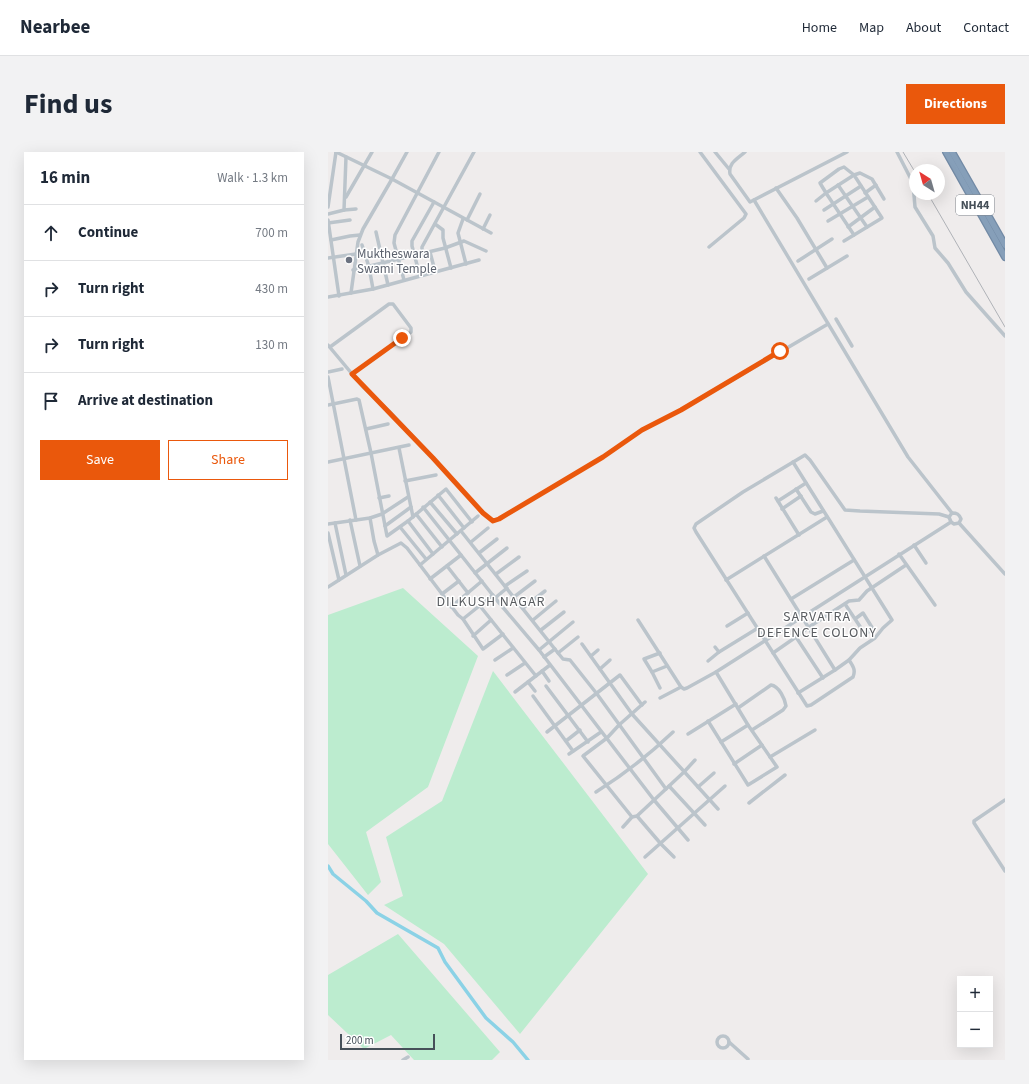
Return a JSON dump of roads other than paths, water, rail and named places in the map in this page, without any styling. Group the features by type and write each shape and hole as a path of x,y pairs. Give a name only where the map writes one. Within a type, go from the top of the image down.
{"highway":[{"name":"NH44","path":"946,152 1005,245"},
{"name":"NH44","path":"952,152 1005,257"}],"street":[{"path":"328,207 336,152 392,179 491,233"},
{"path":"345,198 372,152"},
{"path":"351,293 360,235 368,218 392,179 406,152"},
{"path":"404,280 394,243 395,235 440,152"},
{"path":"422,254 422,247 474,152"},
{"path":"700,152 746,205"},
{"path":"709,247 744,218 746,214 746,205 730,174 729,169 715,152"},
{"path":"729,169 731,164 745,152"},
{"path":"746,205 847,152"},
{"path":"897,152 913,183 915,207 933,236 935,248 948,263 966,292 1005,336"},
{"path":"344,210 346,157"},
{"path":"844,241 868,227 882,218 854,175 844,167 820,183 854,235"},
{"path":"816,201 838,185 860,173 872,179 884,199"},
{"path":"838,185 868,227"},
{"path":"828,221 854,206 876,185"},
{"path":"824,210 861,186"},
{"path":"776,188 797,218 827,268"},
{"path":"466,264 458,230 480,194"},
{"path":"754,200 908,457 952,513 960,515 961,519 959,523"},
{"path":"420,276 412,241 434,202"},
{"path":"848,227 875,208"},
{"path":"328,214 356,209"},
{"path":"483,229 490,215"},
{"path":"340,296 328,221 350,220"},
{"path":"435,224 443,230 442,235 451,268"},
{"path":"376,232 388,285"},
{"path":"331,240 360,235"},
{"path":"798,261 832,239"},
{"path":"354,270 415,256 445,248 460,242 467,241 486,251"},
{"path":"362,245 369,267 373,289"},
{"path":"430,252 436,271"},
{"path":"328,258 356,254"},
{"path":"809,279 847,256"},
{"path":"328,298 373,289 479,260"},
{"path":"352,374 411,332 411,328 393,304 389,304 329,346 352,374 433,458 483,513 493,521 496,521 603,457 642,430 681,410 828,324"},
{"path":"836,319 852,346"},
{"path":"328,372 342,369"},
{"path":"328,377 356,520"},
{"path":"328,405 358,399 366,429 387,536 408,521 446,488 472,522"},
{"path":"366,429 388,424"},
{"path":"328,462 409,446"},
{"path":"399,448 408,497 414,515 442,547"},
{"path":"848,660 854,667 855,672 853,677 807,706 696,532 694,528 696,524 743,492 803,456 807,456 845,510 939,514 949,517"},
{"path":"793,462 892,620 875,638 860,648 848,660 798,694"},
{"path":"405,481 436,475"},
{"path":"799,535 777,500 806,483"},
{"path":"796,489 813,514 818,514 823,511"},
{"path":"438,495 479,553 563,659 571,662 666,789"},
{"path":"379,498 389,496"},
{"path":"782,509 801,496"},
{"path":"328,524 370,518 382,514 408,497"},
{"path":"430,502 457,534"},
{"path":"385,526 411,507"},
{"path":"423,507 494,597 539,650 654,800 688,840"},
{"path":"949,517 952,513"},
{"path":"420,565 478,516"},
{"path":"726,580 827,517"},
{"path":"949,517 951,522"},
{"path":"370,518 378,556"},
{"path":"350,520 360,566"},
{"path":"408,521 433,554"},
{"path":"660,698 681,687 684,689 687,688 716,672 951,522 954,524 959,523"},
{"path":"335,523 346,575"},
{"path":"959,523 1005,574"},
{"path":"400,527 426,559"},
{"path":"471,542 488,528"},
{"path":"328,533 339,580"},
{"path":"479,553 497,539"},
{"path":"328,587 360,566 401,543 407,548 451,607 463,619 483,649 503,634"},
{"path":"914,545 926,563"},
{"path":"476,573 507,548"},
{"path":"899,554 906,566 935,605"},
{"path":"430,579 461,555"},
{"path":"764,556 835,670"},
{"path":"496,574 519,557"},
{"path":"791,599 854,560"},
{"path":"447,566 468,593"},
{"path":"773,653 808,627 849,601 859,600 864,596 864,592 906,566"},
{"path":"463,619 494,597 526,570"},
{"path":"442,594 459,580"},
{"path":"451,607 482,581"},
{"path":"514,597 535,581"},
{"path":"523,608 545,591"},
{"path":"532,620 556,601"},
{"path":"845,604 864,634 873,629 863,613 855,618"},
{"path":"480,606 536,676"},
{"path":"541,630 564,612"},
{"path":"727,626 748,613"},
{"path":"474,636 492,620"},
{"path":"638,620 681,687"},
{"path":"539,650 573,622"},
{"path":"708,661 719,652 758,628"},
{"path":"558,653 578,637"},
{"path":"796,637 823,678"},
{"path":"582,644 632,714 718,809"},
{"path":"715,647 719,652"},
{"path":"495,660 513,648"},
{"path":"544,657 555,649"},
{"path":"590,656 598,650"},
{"path":"660,653 644,659 660,688"},
{"path":"600,669 610,660"},
{"path":"508,675 525,663"},
{"path":"515,692 550,665"},
{"path":"652,672 667,666"},
{"path":"542,671 549,681"},
{"path":"708,722 748,785 777,768 748,725 716,672"},
{"path":"547,732 620,675 643,704 619,725 607,738 584,756 632,817"},
{"path":"528,682 535,692"},
{"path":"738,708 771,685 775,685 777,688 784,699 786,706 752,730"},
{"path":"546,686 588,742"},
{"path":"532,696 574,751"},
{"path":"688,734 736,704"},
{"path":"721,742 748,725"},
{"path":"566,741 580,730"},
{"path":"770,757 815,730"},
{"path":"568,754 601,732"},
{"path":"596,792 660,745 673,732"},
{"path":"734,764 762,745"},
{"path":"623,827 632,817 637,816 670,786 695,760"},
{"path":"698,787 714,773"},
{"path":"749,803 785,775"},
{"path":"670,786 705,825"},
{"path":"645,857 725,786"},
{"path":"1005,800 974,821 1005,871"},
{"path":"637,816 674,857"},
{"path":"729,1042 748,1059"},
{"path":"403,1060 408,1057"}],"waterway":[{"path":"328,866 333,874 366,901 377,913 438,948 445,962 486,1018 513,1042 528,1060"}],"railway":[{"path":"903,152 910,164"},
{"path":"931,200 1005,327"}],"place":[{"name":"Muktheswara Swami Temple","path":"349,260"}],"district":[{"name":"DILKUSH NAGAR","path":"491,601"},
{"name":"SARVATRA DEFENCE COLONY","path":"817,624"}]}
